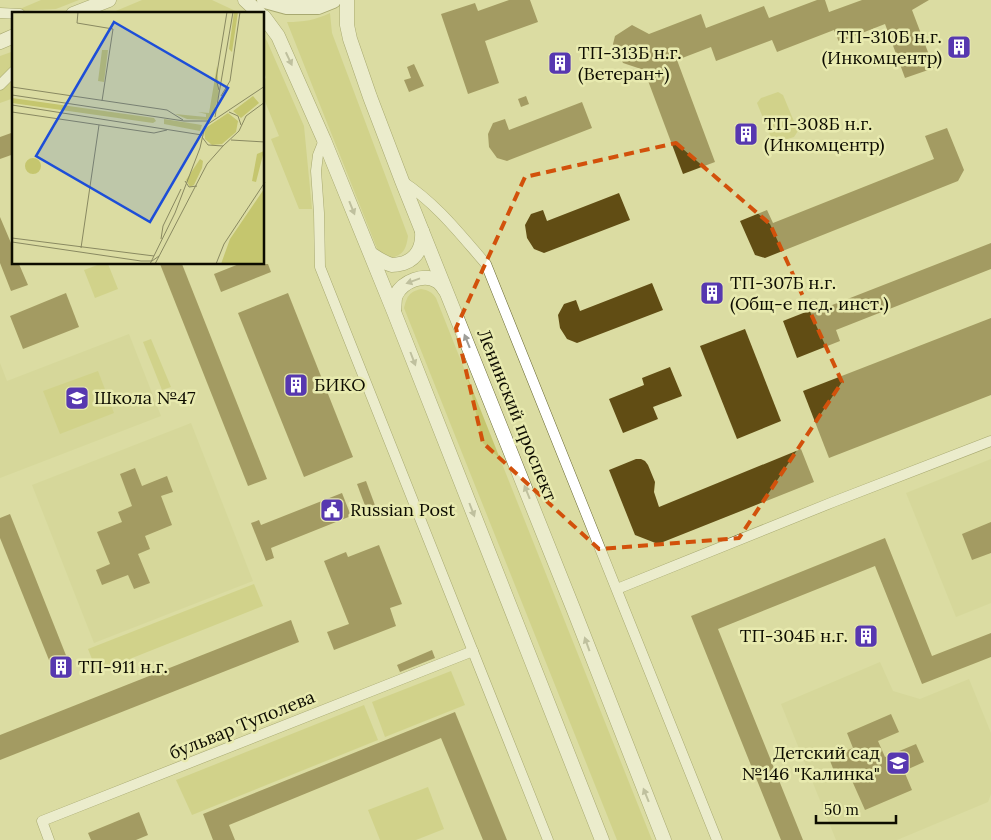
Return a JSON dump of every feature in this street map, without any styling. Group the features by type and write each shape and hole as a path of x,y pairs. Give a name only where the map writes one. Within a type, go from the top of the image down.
{"main road":[{"path":"245,0 258,12"},
{"path":"265,0 287,6 318,6 333,0"},
{"name":"Ленинский проспект","path":"347,0 347,25 350,39 402,181 448,292 664,840"},
{"path":"78,12 101,2"},
{"path":"265,18 278,36 324,140 371,254 602,840"},
{"path":"0,42 12,37"},
{"path":"371,254 394,265 407,262 420,249 423,241 421,228"},
{"path":"394,312 395,296 408,282 418,278 428,278 437,281 448,292"}],"street":[{"path":"0,85 12,73"},
{"path":"324,140 318,154 316,171 320,267 548,840"},
{"path":"402,181 437,208 486,264 717,840"},
{"path":"617,589 991,440"},
{"name":"бульвар Туполева","path":"49,840 42,821 473,651"}],"highlighted area":[{"path":"676,143 770,224 842,382 739,538 599,549 483,443 456,328 525,177"}],"shaded area":[{"path":"41,0 79,0 56,9 15,11"},
{"path":"142,0 212,0 238,12 113,12"},
{"path":"330,13 332,33 408,236 403,252 388,259 378,251 287,22 309,20"},
{"path":"265,38 304,126 312,209 299,209 271,139 279,136 265,101"},
{"path":"12,52 12,68 0,80 0,56"},
{"path":"12,81 12,99 0,103 0,90"},
{"path":"778,92 783,95 798,131 794,137 777,142 772,140 757,103 761,98"},
{"path":"97,265 108,265 118,289 95,298 84,270"},
{"path":"421,289 430,292 436,298 652,840 617,840 404,308 409,295"},
{"name":"Школа №47","path":"129,334 161,416 0,478 0,363 7,381"},
{"path":"151,339 171,387 162,390 143,342"},
{"path":"98,371 114,413 60,434 43,391"},
{"path":"191,423 253,581 94,643 32,485"},
{"path":"991,459 991,603 956,617 906,493"},
{"path":"254,584 263,606 97,672 88,649"},
{"name":"Детский сад №146 \"Калинка\"","path":"880,662 893,691 920,699 969,679 991,733 991,794 988,802 897,840 836,840 781,704"},
{"path":"451,671 465,705 385,737 372,702"},
{"path":"364,705 378,740 192,815 176,780"},
{"path":"428,787 444,829 416,840 380,840 368,810"}],"building":[{"path":"509,0 530,0 538,22 485,41 499,83 468,94 441,14 475,3 478,11"},
{"path":"817,0 825,0 829,12 862,0 929,0 912,10 934,68 905,78 885,24 839,42 834,30 777,52 772,40 716,61 711,47 677,60 715,162 683,174 644,70 623,63 613,44 615,36 632,25 649,34 701,14 706,28 764,6 769,18"},
{"name":"ТП-310Б н.г. (Инкомцентр)","path":"960,37 967,52 957,56 951,41"},
{"name":"ТП-313Б н.г. (Ветеран+)","path":"563,58 566,66 558,69 555,61"},
{"path":"414,64 424,86 409,92 404,80 411,78 407,67"},
{"path":"526,96 529,104 521,107 518,99"},
{"path":"582,102 592,128 507,161 497,158 489,147 488,134 493,123 505,119 509,130"},
{"name":"ТП-308Б н.г. (Инкомцентр)","path":"748,124 755,140 745,144 738,129"},
{"path":"947,128 964,170 958,181 765,258 755,255 740,221 767,210 773,223 934,159 925,136"},
{"path":"12,133 12,155 0,159 0,137"},
{"path":"619,193 630,220 544,253 534,249 527,238 525,225 531,214 543,210 547,221"},
{"path":"0,217 12,245 12,265 19,265 28,285 11,291 0,263"},
{"path":"991,243 991,269 836,330 840,341 797,358 783,321 826,304 827,307"},
{"path":"265,264 268,264 271,272 221,292 214,274 236,265"},
{"path":"160,265 182,265 267,479 248,486"},
{"path":"652,283 663,310 577,343 567,339 560,328 558,315 564,304 576,300 580,311"},
{"name":"ТП-307Б н.г. (Общ-е пед. инст.)","path":"718,285 722,295 705,301 701,292"},
{"path":"66,293 79,327 23,349 10,316"},
{"name":"БИКО","path":"288,293 353,457 304,477 238,313"},
{"path":"991,318 991,395 829,458 803,391"},
{"path":"745,329 781,421 737,439 700,346"},
{"path":"670,367 682,396 653,407 658,419 623,433 609,399 644,385 642,378"},
{"path":"801,449 814,482 658,544 635,535 609,470 636,459 645,461 655,482 654,492 659,507"},
{"path":"135,468 142,486 167,476 173,492 161,496 172,525 145,536 150,549 138,554 150,583 134,589 128,575 102,585 96,570 110,564 97,532 122,522 118,512 132,506 120,474"},
{"path":"366,481 376,508 367,511 357,484"},
{"path":"342,493 351,516 271,548 274,558 266,561 251,523 259,520 261,525"},
{"path":"10,514 71,668 55,675 0,538 0,518"},
{"path":"991,522 991,553 972,560 962,534"},
{"path":"885,538 932,656 991,633 991,657 922,684 875,566 718,629 803,840 781,840 691,616"},
{"path":"379,545 402,604 390,608 396,626 334,650 327,632 349,624 324,561 346,552 348,557"},
{"path":"291,620 299,642 0,760 0,735"},
{"name":"ТП-304Б н.г.","path":"868,628 873,641 864,644 859,632"},
{"path":"432,650 435,658 400,672 397,665"},
{"path":"455,712 507,840 483,840 441,738 229,825 235,840 213,840 203,814"},
{"path":"891,714 899,732 878,741 885,757 916,744 924,762 904,771 912,790 865,810 849,774 837,779 829,758 853,748 847,733"},
{"path":"139,812 148,835 136,840 91,840 88,833"}],"place":[{"name":"ТП-310Б н.г. (Инкомцентр)","path":"959,47"},
{"name":"ТП-313Б н.г. (Ветеран+)","path":"560,63"},
{"name":"ТП-308Б н.г. (Инкомцентр)","path":"746,134"},
{"name":"ТП-307Б н.г. (Общ-е пед. инст.)","path":"712,293"},
{"name":"БИКО","path":"296,385"},
{"name":"Школа №47","path":"77,398"},
{"name":"Russian Post","path":"332,510"},
{"name":"ТП-304Б н.г.","path":"866,636"},
{"name":"ТП-911 н.г.","path":"61,667"},
{"name":"Детский сад №146 \"Калинка\"","path":"898,763"}]}
